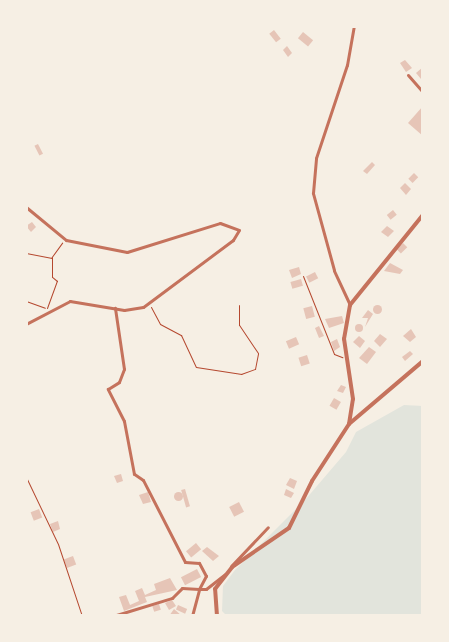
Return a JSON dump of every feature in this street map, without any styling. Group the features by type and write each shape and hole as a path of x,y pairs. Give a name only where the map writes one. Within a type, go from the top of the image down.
{"street":[{"path":"350,305 334,270 313,193 316,158 347,65 354,26"},
{"path":"408,75 423,92"},
{"path":"26,207 66,240 127,252 220,223 239,230 233,240 143,308 115,308 70,302 47,309 26,324"},
{"path":"349,424 353,399 344,324 350,305 423,215"},
{"path":"115,308 124,369 120,382 108,389 121,412 123,429 134,474 144,480 185,562 199,563 206,576 199,589 192,616"},
{"path":"217,616 215,589 232,567 289,528 312,481 349,424 423,361"},
{"path":"114,616 172,598 182,588 199,589 222,577 268,527"}],"path":[{"path":"26,301 47,309 57,281 52,277 52,257 66,240"},
{"path":"26,253 52,257"},
{"path":"303,276 334,354 348,366"},
{"path":"143,308 153,306 160,324 181,335 196,367 241,374 255,369 258,353 239,325 239,305"},
{"path":"26,478 58,544 82,616"}],"shaded area":[{"path":"404,405 423,406 423,616 227,616 222,611 223,586 235,570 305,500 346,452 356,432"}],"building":[{"path":"274,30 281,39 276,42 269,34"},
{"path":"303,32 313,40 308,46 298,38"},
{"path":"287,46 292,53 288,57 283,50"},
{"path":"405,60 412,68 406,72 400,63"},
{"path":"423,67 423,77 421,79 416,73"},
{"path":"423,106 423,136 408,123"},
{"path":"38,144 43,154 39,156 34,146"},
{"path":"372,162 375,165 367,174 363,171"},
{"path":"414,173 418,177 413,183 408,179"},
{"path":"405,183 411,189 406,195 400,188"},
{"path":"393,210 397,215 391,220 387,215"},
{"path":"32,222 36,227 31,232 26,226"},
{"path":"387,226 394,231 388,237 381,232"},
{"path":"403,243 407,247 401,254 397,249"},
{"path":"390,263 403,270 400,274 384,271"},
{"path":"299,267 301,274 292,278 289,270"},
{"path":"315,272 318,278 309,283 306,277"},
{"path":"301,279 303,286 292,289 290,282"},
{"path":"377,305 381,309 377,313 373,309"},
{"path":"312,306 315,317 306,319 303,308"},
{"path":"368,310 373,314 365,327 368,318 362,318"},
{"path":"342,316 344,323 329,328 325,319"},
{"path":"359,324 363,328 359,332 355,328"},
{"path":"319,326 324,336 319,338 315,328"},
{"path":"411,329 416,337 410,342 403,336"},
{"path":"380,334 387,339 380,347 374,341"},
{"path":"359,336 365,341 360,348 353,342"},
{"path":"296,337 299,344 289,349 286,341"},
{"path":"337,339 340,347 334,351 331,342"},
{"path":"369,347 376,352 367,364 359,358"},
{"path":"410,351 413,354 405,361 402,357"},
{"path":"307,355 310,364 301,366 298,358"},
{"path":"341,385 346,387 343,393 337,391"},
{"path":"334,398 341,402 336,410 330,406"},
{"path":"121,474 123,481 117,483 114,476"},
{"path":"290,478 297,481 294,489 286,485"},
{"path":"185,489 190,506 186,507 181,490"},
{"path":"286,489 294,493 291,498 284,495"},
{"path":"178,491 183,496 178,501 173,496"},
{"path":"148,492 151,502 143,504 139,495"},
{"path":"239,502 244,512 234,517 229,507"},
{"path":"39,509 42,517 34,521 31,512"},
{"path":"58,521 60,529 53,532 50,524"},
{"path":"196,543 201,549 191,557 186,551"},
{"path":"207,547 219,556 213,561 202,551"},
{"path":"73,556 76,564 67,568 64,560"},
{"path":"197,569 201,577 185,585 181,577"},
{"path":"170,578 177,590 145,597 147,602 124,611 119,597 126,595 130,605 139,601 135,591 142,588 145,595 156,590 154,584"},
{"path":"172,600 176,606 169,610 165,603"},
{"path":"159,604 161,610 154,612 152,606"},
{"path":"178,605 187,609 185,614 176,610"},
{"path":"174,609 182,616 169,616"}]}
